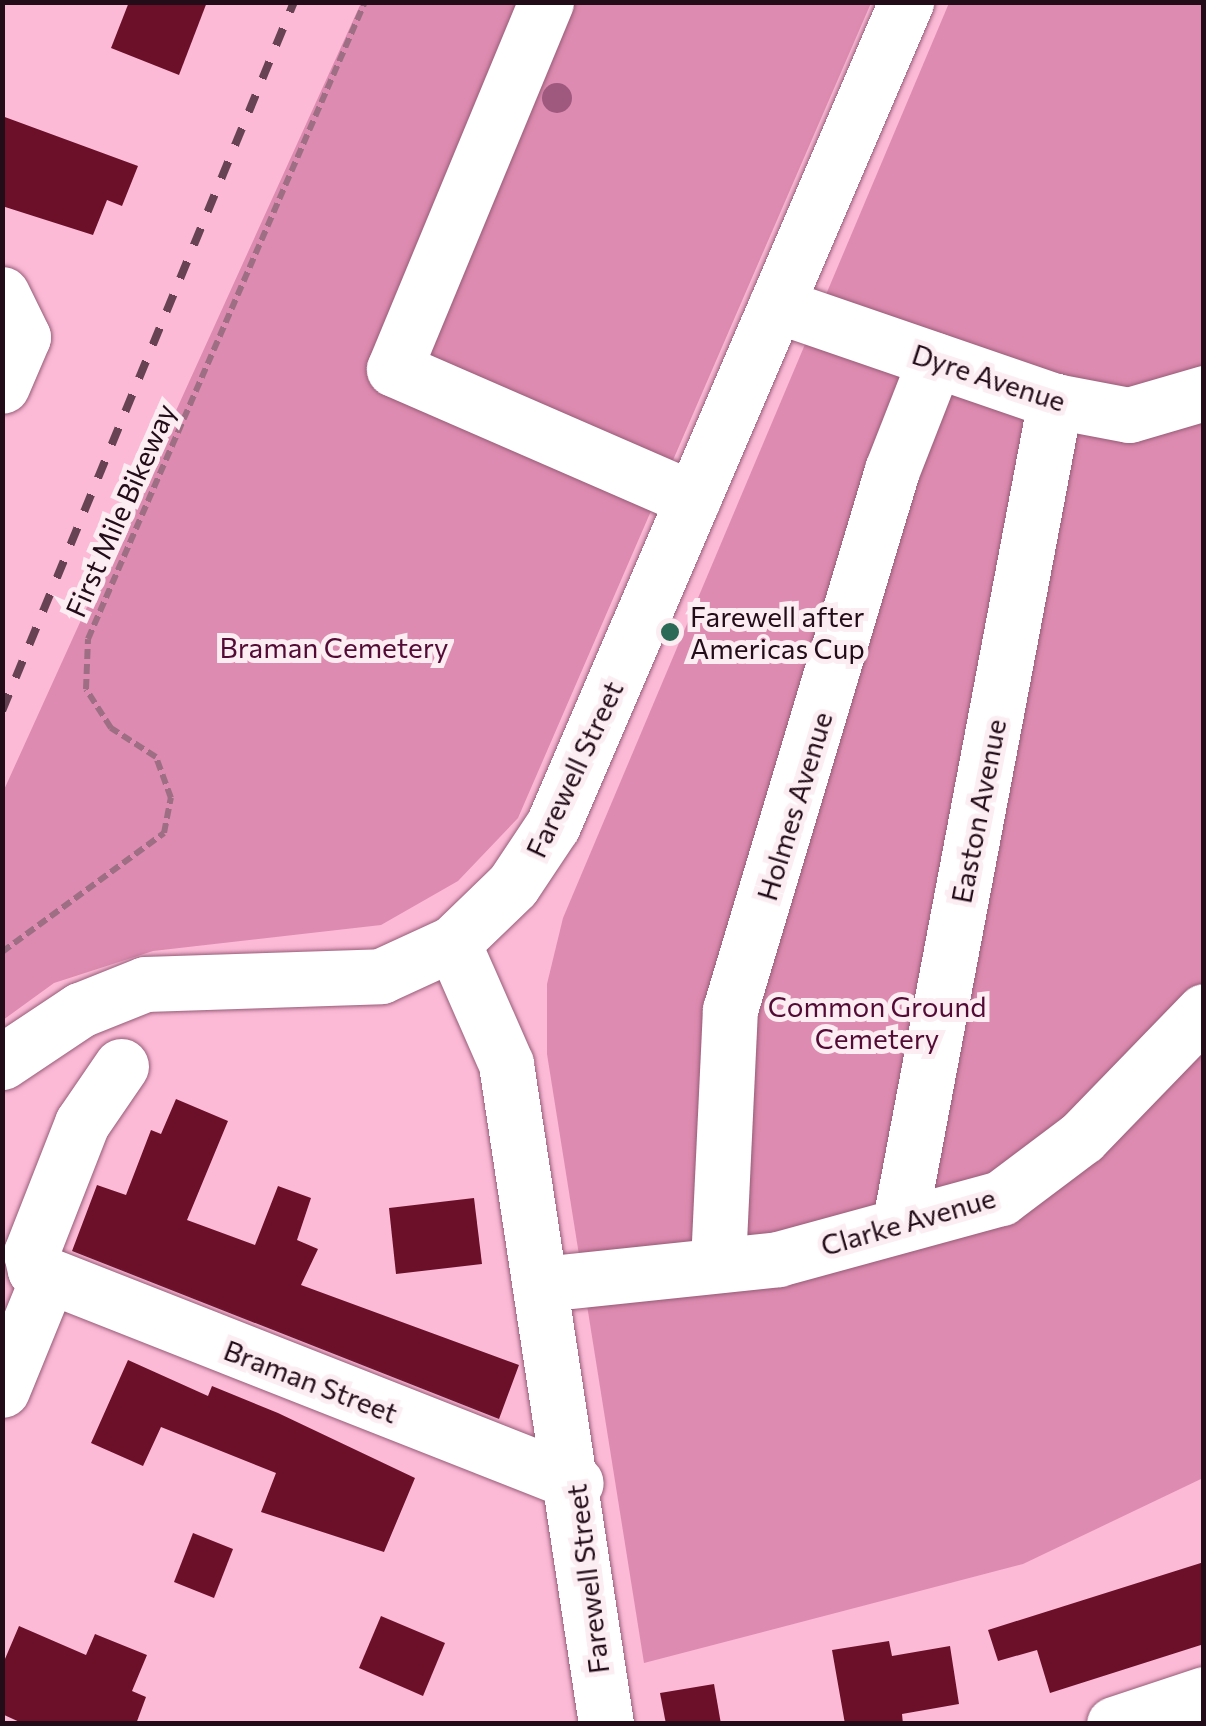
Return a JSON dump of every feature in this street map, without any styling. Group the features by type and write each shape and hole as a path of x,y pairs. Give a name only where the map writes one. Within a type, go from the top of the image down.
{"main road":[{"path":"546,2 394,370 693,499"},
{"name":"Farewell Street","path":"606,1724 576,1483 506,1064 453,943 514,884 553,826 906,2"},
{"path":"2,294 24,337 2,386"},
{"name":"Dyre Avenue","path":"776,306 1055,400 1129,415 1204,393"},
{"name":"Holmes Avenue","path":"718,1263 730,1010 892,470 936,360"},
{"name":"Easton Avenue","path":"900,1221 1055,400"},
{"path":"2,1062 80,1010 144,984 381,976 453,943"},
{"name":"Clarke Avenue","path":"542,1284 778,1259 900,1221 1001,1198 1082,1137 1204,1011"},
{"path":"2,1390 46,1280 31,1253 82,1123 122,1066"},
{"name":"Braman Street","path":"46,1280 576,1483"},
{"path":"1114,1724 1204,1694"}],"path":[{"name":"First Mile Bikeway","path":"2,952 164,833 171,798 156,757 111,728 86,689 88,639 365,2"}],"green space":[{"name":"Braman Cemetery","path":"361,3 871,3 518,818 458,881 381,925 153,951 54,983 3,1020 3,792"},
{"name":"Common Ground Cemetery","path":"949,3 1203,3 1203,1478 1023,1564 644,1663 547,1054 547,984 563,918"}],"building":[{"path":"129,2 207,2 179,75 111,48"},
{"path":"2,116 138,166 122,206 107,200 93,235 2,206"},
{"path":"176,1099 228,1121 187,1220 255,1245 278,1186 311,1198 297,1240 318,1249 301,1285 519,1365 499,1419 72,1251 97,1185 126,1195 151,1130 161,1134"},
{"path":"474,1198 482,1264 396,1274 389,1208"},
{"path":"128,1360 208,1396 212,1386 278,1413 415,1478 384,1552 261,1512 276,1473 161,1427 143,1466 91,1443"},
{"path":"193,1533 233,1549 214,1598 174,1582"},
{"path":"1204,1562 1204,1644 1050,1693 1037,1650 998,1661 988,1630"},
{"path":"381,1616 445,1643 423,1696 359,1668"},
{"path":"19,1626 86,1655 95,1634 147,1655 132,1691 146,1697 136,1724 24,1724 2,1714 2,1666"},
{"path":"889,1641 892,1656 950,1646 959,1704 902,1714 903,1724 845,1724 832,1650"},
{"path":"714,1684 721,1724 666,1724 660,1693"}],"railway":[{"path":"2,711 294,2"}],"place":[{"name":"Farewell after Americas Cup","path":"670,632"}]}
